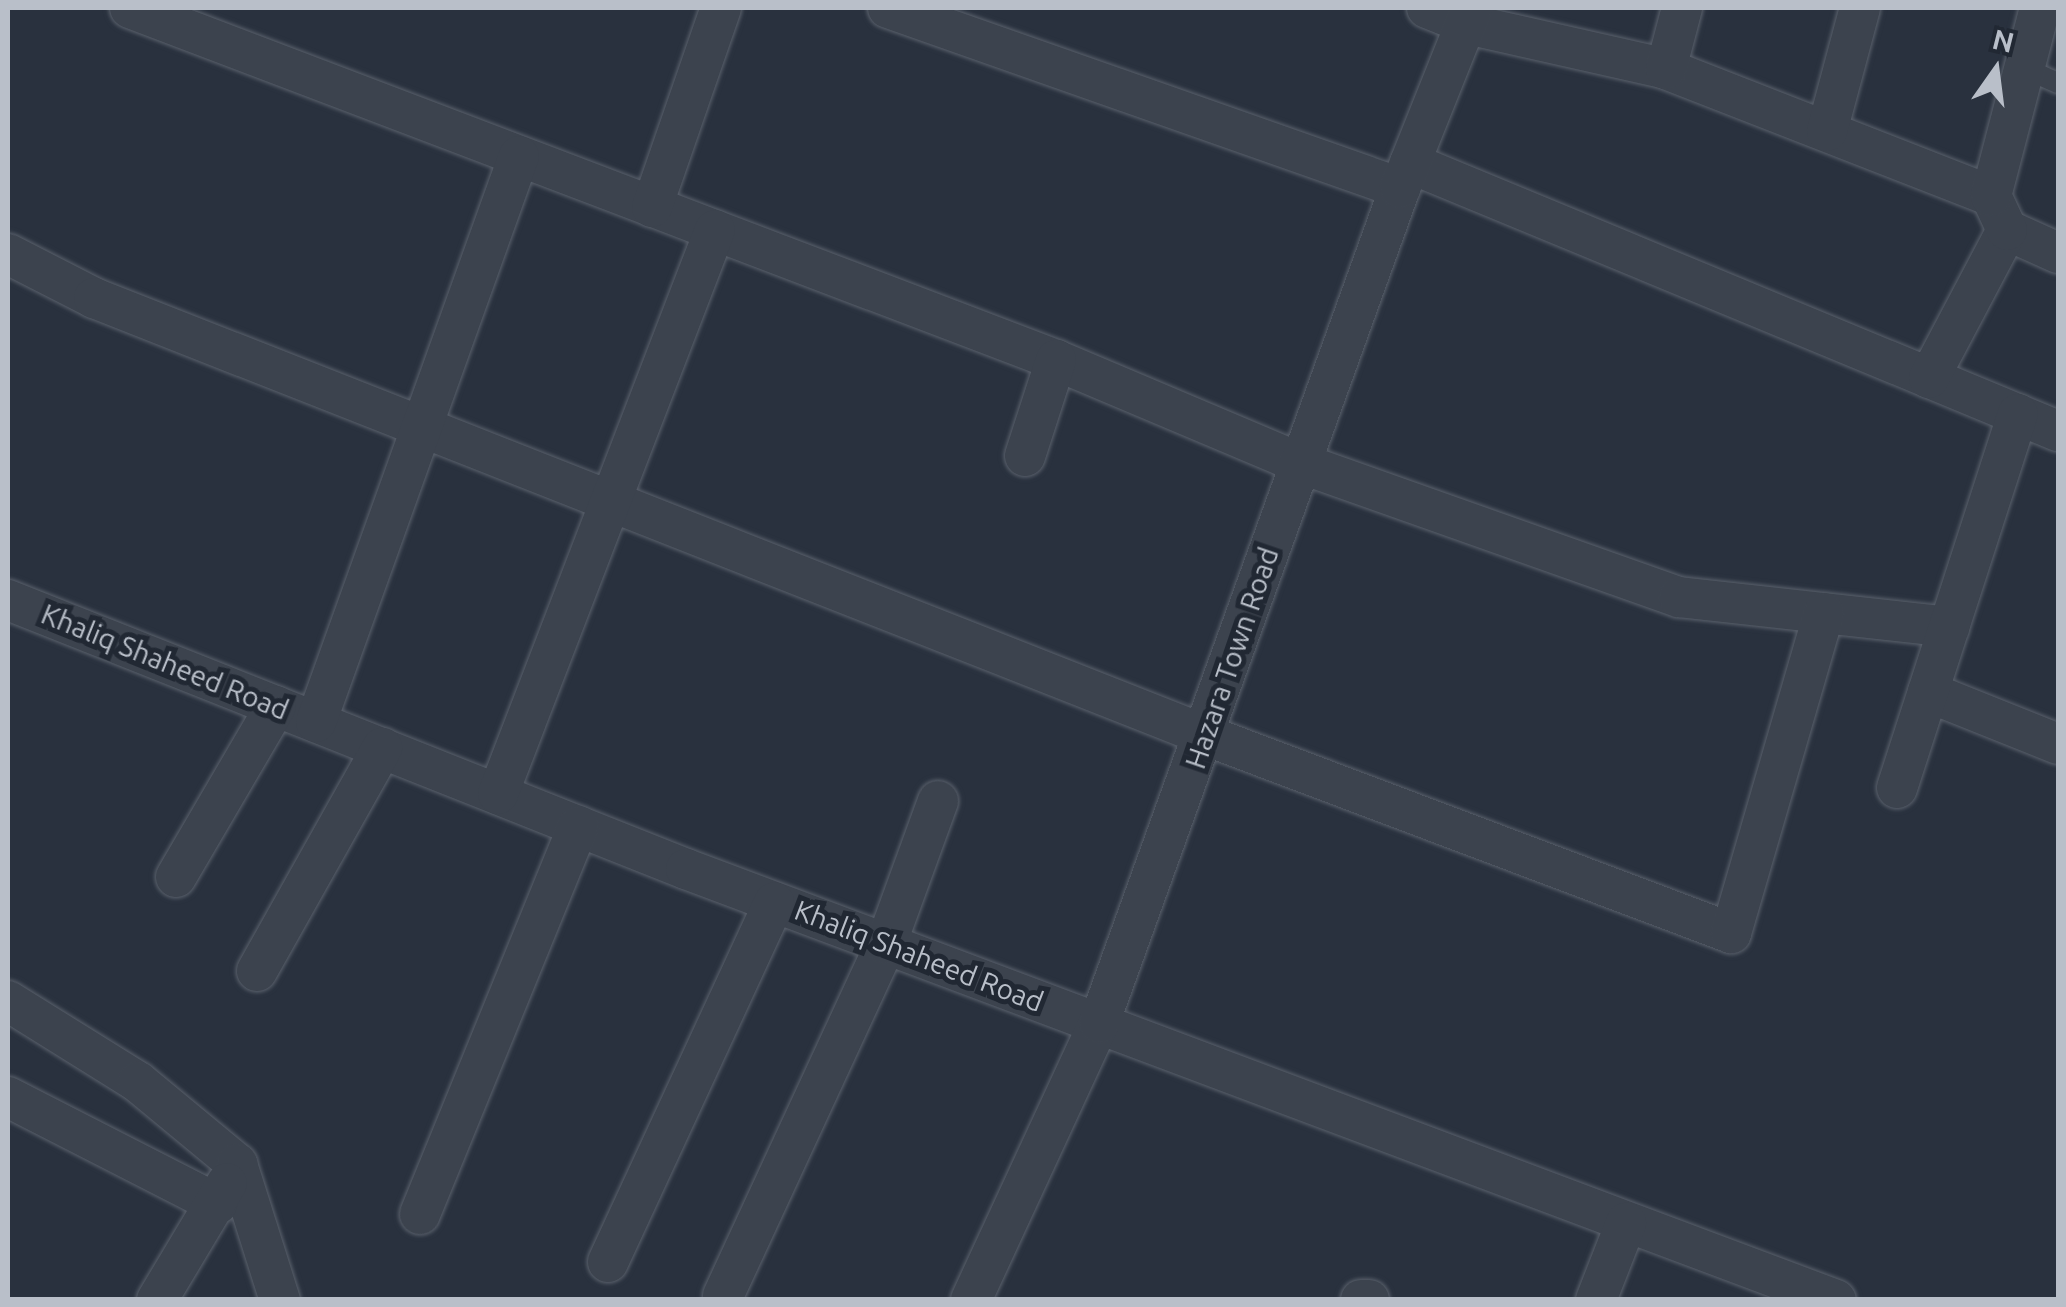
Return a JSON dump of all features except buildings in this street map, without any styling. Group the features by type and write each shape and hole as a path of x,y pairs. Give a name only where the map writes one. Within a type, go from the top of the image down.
{"street":[{"path":"130,8 1056,360 1300,464 1679,596 1949,627"},
{"path":"652,207 721,8"},
{"path":"888,8 1405,176 2058,431"},
{"path":"1428,8 1666,69 1827,131 1999,213 2058,253"},
{"path":"1666,69 1682,8"},
{"path":"1827,131 1860,8"},
{"path":"1930,378 1999,213 2041,76 2040,8"},
{"name":"Hazara Town Road","path":"971,1300 1099,1023 1405,176 1470,16"},
{"path":"316,722 426,427 519,156"},
{"path":"498,794 714,230"},
{"path":"8,254 94,298 1205,735 1732,933 1824,613"},
{"path":"1026,456 1056,360"},
{"path":"1897,788 2018,414"},
{"name":"Khaliq Shaheed Road","path":"8,600 774,902 1836,1300"},
{"path":"1928,692 2058,744"},
{"path":"176,877 276,706"},
{"path":"258,972 382,748"},
{"path":"722,1296 886,944 938,802"},
{"path":"420,1214 578,826"},
{"path":"608,1262 774,902"},
{"path":"8,1001 138,1082 237,1164 280,1300"},
{"path":"8,1097 217,1204"},
{"path":"157,1300 217,1204 237,1164"},
{"path":"1596,1300 1626,1222"},
{"path":"1361,1300 1369,1300"}]}
